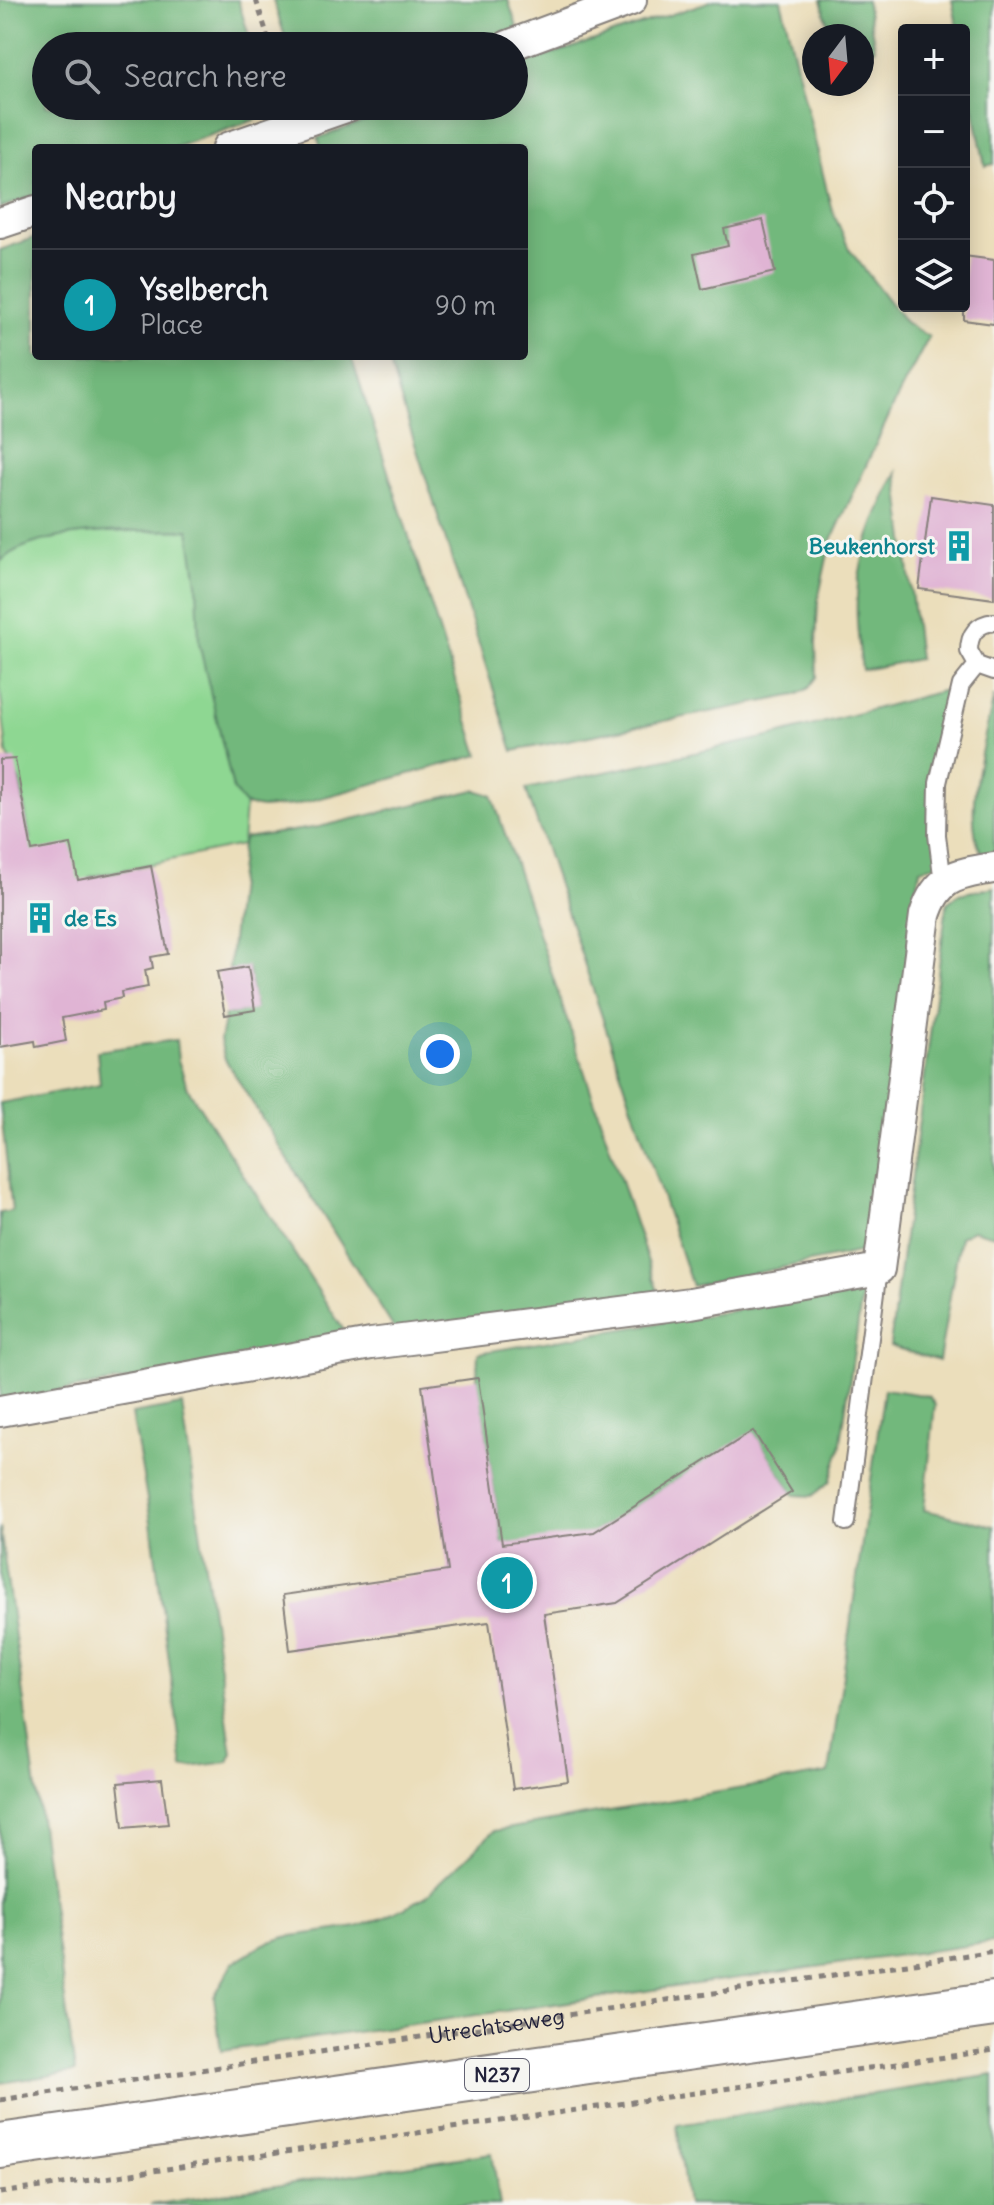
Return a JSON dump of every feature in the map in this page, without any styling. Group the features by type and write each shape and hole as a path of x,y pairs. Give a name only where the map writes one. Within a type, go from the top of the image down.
{"main road":[{"name":"N237","path":"0,2146 994,2004"}],"street":[{"path":"528,39 631,0"},
{"path":"239,144 308,120"},
{"path":"0,223 32,212"},
{"path":"0,1411 371,1344 691,1303 879,1269 925,915 930,897 943,883 960,874 994,868"}],"lane":[{"path":"994,622 984,623 971,634 969,651 977,665 994,671"},
{"path":"943,883 937,835 938,783 961,685 977,665"},
{"path":"846,1522 879,1269"}],"path":[{"path":"256,0 266,32"},
{"name":"Utrechtseweg","path":"0,2100 994,1951"},
{"path":"0,2193 994,2050"}],"green space":[{"path":"0,0 238,0 248,32 32,32 32,120 254,120 185,144 32,144 32,196 0,208"},
{"path":"273,0 508,0 518,30 509,32 283,32"},
{"path":"714,0 781,0 831,207 849,249 905,322 929,337 899,394 830,544 818,600 817,677 809,688 796,695 513,751 388,360 528,360 528,144 320,144 318,138 368,120 528,120 528,62"},
{"path":"821,0 866,0 870,24 828,24"},
{"path":"952,0 994,0 994,164 985,166 970,91 970,24 957,24"},
{"path":"32,238 32,360 352,360 479,755 295,805 262,808 245,805 233,789 199,643 197,583 189,530 117,531 62,537 37,542 0,562 0,250"},
{"path":"897,472 919,659 862,670 857,612 859,577 874,523"},
{"path":"189,530 233,789 245,805 242,845 89,877 93,901 11,855 30,839 20,782 7,753 0,688 0,562 16,550 62,537 89,533"},
{"path":"949,689 934,773 938,864 920,869 868,1250 692,1286 526,789 773,736"},
{"path":"994,696 994,856 982,854 976,838 974,798"},
{"path":"475,790 492,795 658,1292 398,1335 225,1059 220,1040 225,1015 255,1009 248,968 229,970 242,845 245,838 319,827"},
{"path":"994,887 994,1236 973,1230 960,1237 939,1361 890,1346 947,903 959,894"},
{"path":"176,1040 178,1060 188,1089 352,1343 0,1401 0,1213 12,1211 0,1103 100,1084 97,1051"},
{"path":"846,1292 862,1294 840,1449 830,1482 812,1496 794,1495 753,1432 585,1538 502,1544 477,1378 478,1353"},
{"path":"884,1389 929,1396 935,1405 924,1510 994,1526 994,1942 221,2051 214,1997 233,1963 264,1944 285,1937 357,1927 388,1916 425,1897 494,1831 829,1773"},
{"path":"182,1405 232,1753 228,1762 183,1768 151,1522 132,1414"},
{"path":"0,1528 75,2072 0,2083"},
{"path":"994,2075 994,2205 687,2205 677,2125"},
{"path":"492,2153 500,2205 150,2205"}],"building":[{"path":"763,220 775,272 702,289 694,254 728,246 724,229"},
{"path":"970,257 994,260 994,324 964,320 964,312 970,312"},
{"name":"Beukenhorst","path":"931,496 994,505 994,599 919,589"},
{"name":"de Es","path":"15,759 32,851 71,844 78,880 151,866 168,954 151,957 153,968 145,970 148,987 121,992 122,998 103,1002 104,1010 62,1018 66,1041 36,1047 35,1041 0,1047 0,760"},
{"path":"248,967 255,1010 225,1015 217,972"},
{"path":"478,1378 502,1544 594,1532 753,1431 792,1492 617,1603 544,1614 568,1781 513,1789 489,1622 290,1650 283,1595 448,1571 422,1386"},
{"path":"162,1779 168,1824 123,1828 118,1783"}],"place":[{"name":"Beukenhorst","path":"959,546"},
{"name":"de Es","path":"40,918"},
{"name":"Yselberch","path":"507,1583"}]}
